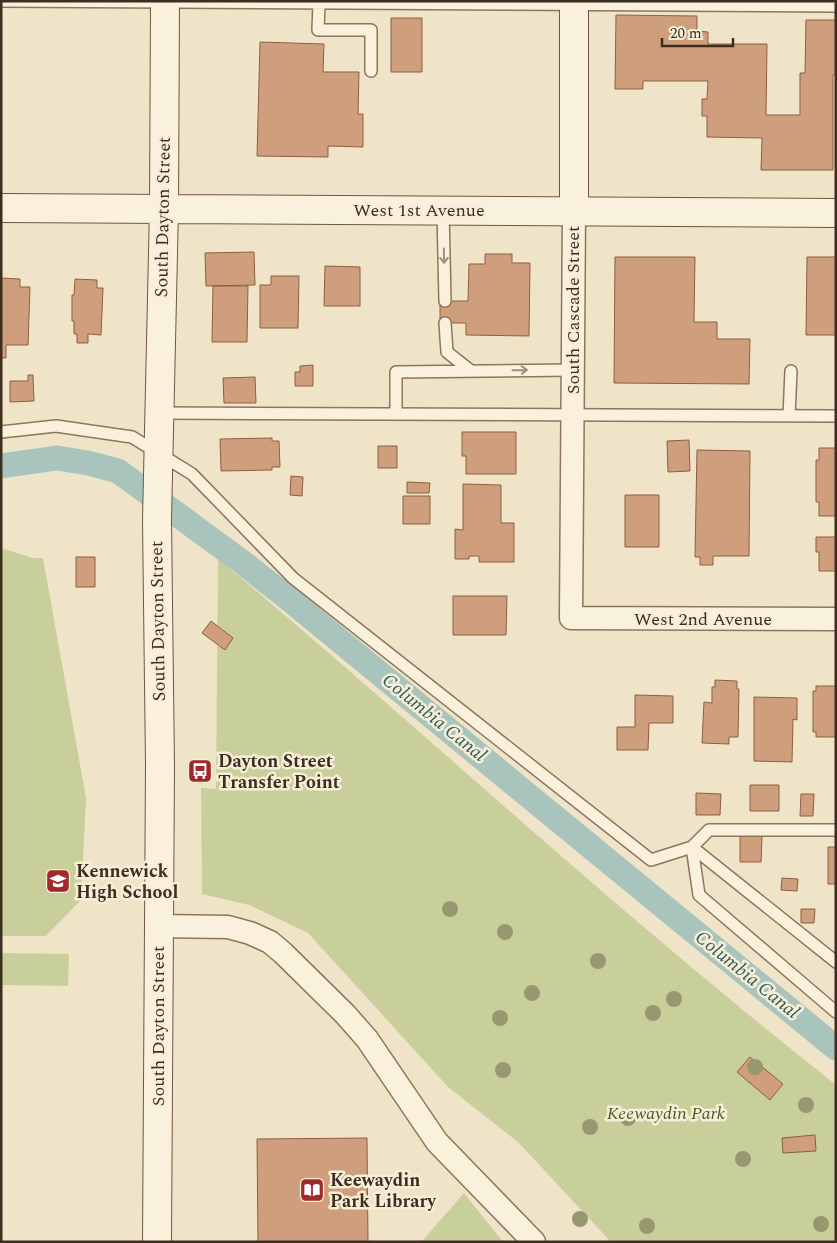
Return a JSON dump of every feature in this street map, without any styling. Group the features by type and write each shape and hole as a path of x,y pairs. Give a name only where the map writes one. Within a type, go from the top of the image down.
{"street":[{"name":"South Dayton Street","path":"157,1242 160,757 157,520 164,209 165,2"},
{"name":"South Cascade Street","path":"570,618 574,3"},
{"name":"West 1st Avenue","path":"1,208 836,213"},
{"name":"West 2nd Avenue","path":"570,618 836,619"},
{"path":"159,926 228,927 263,939 283,953 345,1014 367,1039 437,1142 534,1242"}],"lane":[{"path":"1,2 574,3 836,6"},
{"path":"319,3 318,30 371,30 371,71"},
{"path":"443,211 445,301"},
{"path":"446,323 446,352 471,371"},
{"path":"396,414 396,372 572,370"},
{"path":"789,416 790,371"},
{"path":"160,413 836,416"},
{"path":"1,432 56,426 132,437 158,462 192,474 293,578 651,860 692,847 709,830 836,830"},
{"path":"692,847 836,962"},
{"path":"692,847 699,895 836,1012"}],"green space":[{"path":"1,548 33,558 43,558 86,798 81,900 46,936 1,936"},
{"name":"Keewaydin Park","path":"218,559 619,906 836,1085 836,1242 611,1242 518,1142 448,1087 308,933 249,905 202,894 201,788 216,789"},
{"path":"1,953 69,954 68,986 1,985"},
{"path":"464,1193 503,1242 414,1242 423,1240"}],"building":[{"path":"616,15 697,16 697,31 708,32 708,44 767,44 766,115 800,115 800,73 805,73 806,20 836,20 836,75 833,75 833,170 761,170 762,138 707,137 707,116 702,116 702,99 707,99 708,81 643,81 643,89 615,89"},
{"path":"391,18 422,18 422,72 391,72"},
{"path":"260,42 324,44 323,72 359,72 358,114 363,114 363,147 328,146 328,157 257,156"},
{"path":"254,252 255,285 206,286 205,253"},
{"path":"485,254 512,254 512,263 530,263 529,336 466,335 466,323 440,323 440,301 468,301 469,264 485,264"},
{"path":"615,257 695,257 694,322 717,322 717,339 750,339 749,384 614,383"},
{"path":"807,257 836,257 836,335 806,335"},
{"path":"325,266 360,267 360,306 324,306"},
{"path":"271,276 299,276 298,328 260,328 260,285 271,285"},
{"path":"1,278 20,279 20,287 30,287 28,345 6,345 6,358 1,358"},
{"path":"75,279 97,280 97,288 103,288 101,335 88,334 88,343 77,343 77,334 74,334 72,295 74,295"},
{"path":"213,286 248,286 247,342 212,342"},
{"path":"313,365 313,386 295,386 295,372 300,372 300,366"},
{"path":"28,375 33,375 34,401 10,402 10,381 28,381"},
{"path":"255,377 256,403 224,403 223,378"},
{"path":"462,432 516,432 516,474 466,474 466,456 462,456"},
{"path":"272,438 272,441 279,441 280,467 272,467 272,470 221,471 220,439"},
{"path":"689,440 690,471 668,472 667,441"},
{"path":"378,446 397,446 397,468 378,468"},
{"path":"819,448 836,448 836,516 819,516 819,502 816,502 816,460 819,460"},
{"path":"697,450 750,451 749,556 713,556 713,565 700,565 700,557 695,557"},
{"path":"291,476 303,477 302,496 290,495"},
{"path":"407,482 430,483 429,493 407,493"},
{"path":"463,484 501,485 501,523 514,523 514,562 479,562 479,556 469,556 469,559 455,559 455,529 463,530"},
{"path":"625,495 659,495 659,547 625,547"},
{"path":"403,496 430,496 430,524 403,524"},
{"path":"816,537 836,537 836,571 819,571 819,552 816,552"},
{"path":"76,557 95,557 95,587 76,587"},
{"path":"453,596 507,596 506,635 453,635"},
{"path":"211,621 233,638 225,650 202,633"},
{"path":"715,680 737,681 737,689 739,689 738,737 729,737 729,744 702,743 704,702 712,703 712,687 715,687"},
{"path":"816,686 836,686 836,737 816,737 816,732 813,732 813,691 816,691"},
{"path":"635,695 673,696 673,723 649,723 648,750 617,750 617,727 635,727"},
{"path":"754,697 797,698 797,720 793,719 792,762 754,761"},
{"path":"750,785 779,785 779,811 750,811"},
{"path":"696,793 721,794 720,815 696,815"},
{"path":"801,794 814,794 813,816 800,816"},
{"path":"740,836 762,836 761,862 740,862"},
{"path":"828,847 836,847 836,884 828,884"},
{"path":"782,878 798,879 797,891 781,890"},
{"path":"801,909 815,909 814,923 801,923"},
{"path":"750,1057 783,1084 770,1100 737,1072"},
{"path":"815,1135 816,1151 783,1153 782,1138"},
{"name":"Keewaydin Park Library","path":"367,1138 368,1242 258,1242 257,1139"}],"waterway":[{"name":"Columbia Canal","path":"1,466 57,458 88,463 118,471 284,595 836,1048"}],"place":[{"name":"Dayton Street Transfer Point","path":"200,771"},
{"name":"Kennewick High School","path":"58,881"},
{"name":"Keewaydin Park Library","path":"312,1190"}]}
